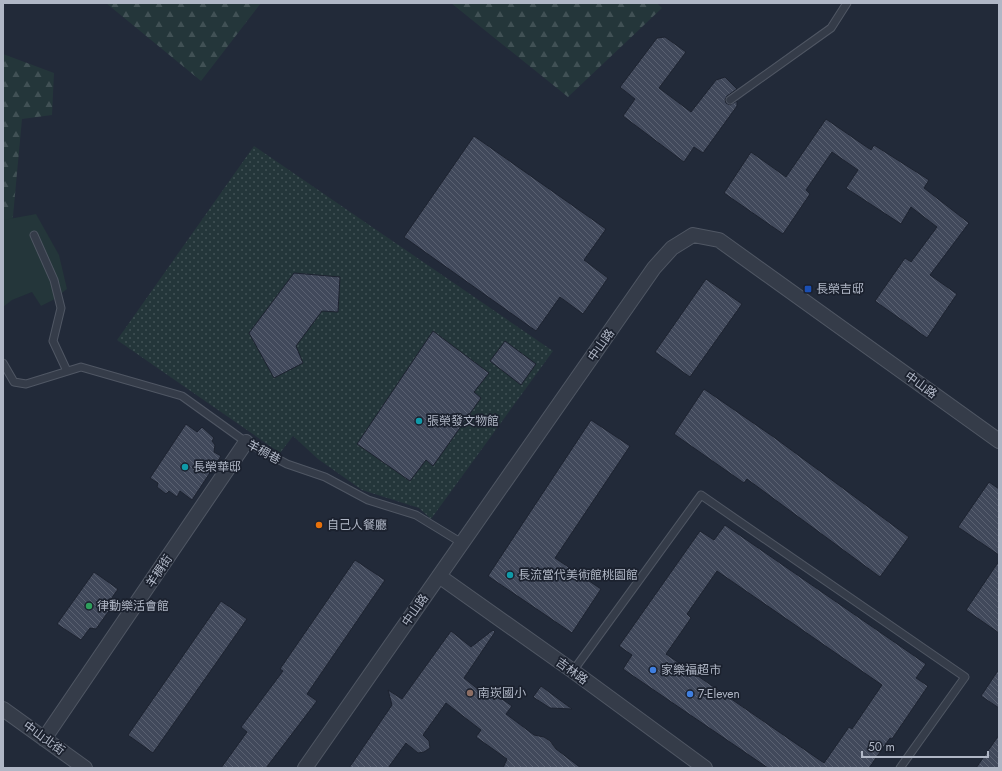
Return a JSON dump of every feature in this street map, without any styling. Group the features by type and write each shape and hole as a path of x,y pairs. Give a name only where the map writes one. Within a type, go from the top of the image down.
{"street":[{"name":"中山路","path":"305,768 654,268 672,248 693,235 719,240 999,441"},
{"name":"羊稠街","path":"44,739 246,442"},
{"name":"吉林路","path":"439,576 573,671 705,768"},
{"name":"中山北街","path":"3,709 85,768"}],"lane":[{"path":"730,100 831,28 846,3"},
{"path":"34,234 54,280 61,308 53,341 68,371"},
{"name":"羊稠巷","path":"3,363 14,382 26,384 81,367 182,396 246,442 287,464 325,477 368,500 416,515 462,543"},
{"path":"573,671 701,495 965,677 900,768"}],"green space":[{"path":"106,3 261,3 201,81"},
{"path":"451,3 657,3 662,8 568,97"},
{"path":"3,54 54,73 52,115 22,119 12,227 3,224"},
{"name":"張榮發文物館","path":"254,146 553,351 431,519 419,508 362,490 318,459 293,436 280,453 117,340"},
{"path":"36,214 59,255 67,289 53,300 41,306 32,292 12,300 3,307 3,220"}],"building":[{"path":"665,37 686,52 659,88 691,112 716,80 725,77 737,89 727,96 725,100 726,103 730,105 737,101 737,106 703,153 694,147 684,162 623,116 635,99 620,87 657,38"},
{"path":"826,119 871,150 874,145 929,180 924,188 969,223 930,275 957,294 927,338 875,301 905,258 911,262 937,227 911,207 901,224 846,188 858,170 832,152 806,190 810,194 783,234 724,193 751,152 786,177"},
{"path":"474,136 606,229 584,260 608,278 583,314 560,297 536,331 404,237"},
{"path":"294,273 340,277 338,312 322,311 296,346 303,363 274,378 249,333"},
{"path":"706,279 742,304 690,377 655,352"},
{"name":"張榮發文物館","path":"433,331 489,373 474,392 481,398 433,466 426,460 410,481 357,444"},
{"path":"505,341 536,364 521,385 490,361"},
{"path":"704,389 775,438 909,537 880,577 747,479 744,483 674,434"},
{"path":"591,420 630,446 555,558 601,589 572,633 488,576"},
{"name":"長榮華邸","path":"186,424 197,432 202,427 214,438 212,441 215,445 214,452 221,456 192,500 180,491 177,497 169,491 166,494 157,487 158,483 150,478"},
{"path":"989,482 999,489 999,555 958,527"},
{"path":"725,525 926,664 916,678 928,686 892,739 890,738 869,768 768,768 623,669 632,655 619,646 700,531 714,540","holes":["717,571 882,685 852,729 849,727 824,763 666,654 691,618 687,614"]},
{"path":"355,560 385,580 307,694 317,701 266,768 221,768 247,732 241,727 283,671 280,669"},
{"path":"999,561 999,633 966,610"},
{"name":"律動樂活會館","path":"94,572 118,589 107,605 111,608 96,629 90,628 81,640 57,624"},
{"path":"221,601 247,619 153,753 128,735"},
{"path":"493,630 495,632 464,678 484,694 488,689 512,706 506,714 534,735 544,737 550,741 556,749 581,768 503,768 507,759 476,737 481,730 446,703 423,735 429,741 430,748 424,752 418,753 406,743 388,768 349,768 392,705 388,690 402,699 451,631 471,647"},
{"path":"999,669 999,708 981,696"},
{"path":"541,686 572,709 550,708 533,697"},
{"path":"999,735 999,768 976,768"}],"place":[{"name":"長榮吉邸","path":"808,289"},
{"name":"張榮發文物館","path":"419,421"},
{"name":"長榮華邸","path":"185,467"},
{"name":"自己人餐廳","path":"319,525"},
{"name":"長流當代美術館桃園館","path":"510,575"},
{"name":"律動樂活會館","path":"89,606"},
{"name":"家樂福超市","path":"653,670"},
{"name":"南崁國小","path":"470,693"},
{"name":"7-Eleven","path":"690,694"}]}
